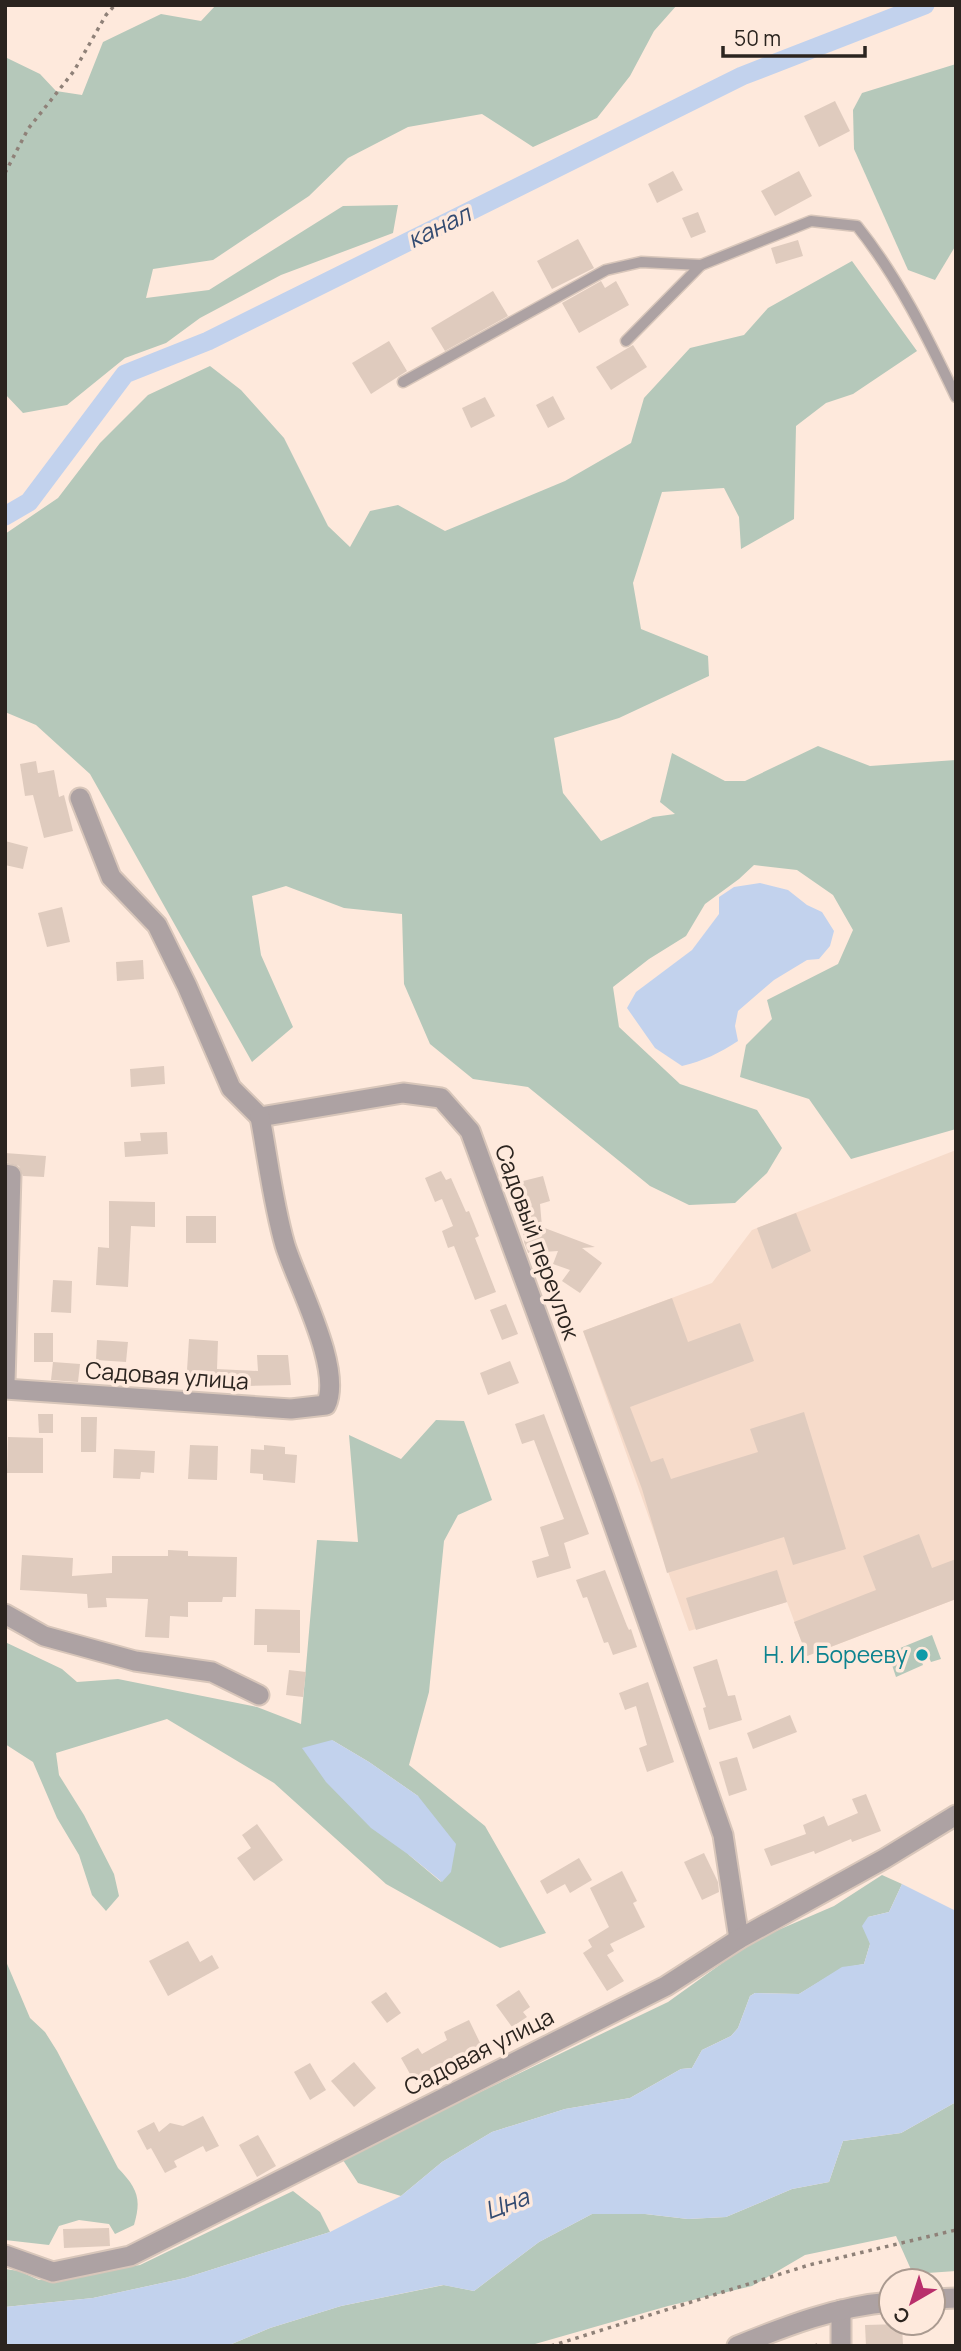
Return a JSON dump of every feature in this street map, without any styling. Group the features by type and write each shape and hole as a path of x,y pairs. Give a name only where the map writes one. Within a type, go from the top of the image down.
{"street":[{"path":"80,798 110,877 157,925 187,986 231,1088 260,1117"},
{"name":"Садовый переулок","path":"260,1117 403,1093 441,1098 470,1131 723,1835 739,1940"},
{"name":"Садовая улица","path":"5,1389 291,1409 326,1405 331,1393 328,1362 285,1243 260,1117"},
{"path":"5,1174 11,1175 5,1383"},
{"path":"5,1614 44,1636 135,1661 212,1672 258,1695"},
{"name":"Садовая улица","path":"5,2256 53,2272 130,2256 666,1986 739,1940 884,1859 956,1815"},
{"path":"737,2346 841,2310 877,2304"},
{"path":"841,2310 841,2346"}],"lane":[{"path":"626,341 701,265 811,221 857,226 877,251 933,348 956,397"},
{"path":"403,383 606,270 641,262 701,265"}],"path":[{"path":"5,173 27,129 74,71 106,15 115,5"},
{"path":"551,2346 809,2265 956,2230"}],"shaded area":[{"path":"956,1150 956,1599 807,1656 787,1602 689,1631 583,1331 712,1283 752,1230"}],"green space":[{"path":"216,5 677,5 654,31 630,76 597,118 533,147 482,114 408,127 348,158 309,196 213,260 153,269 146,298 209,290 343,206 398,205 393,233 281,275 200,318 166,343 125,358 67,405 23,413 5,394 5,48 7,58 40,74 56,91 82,95 103,42 161,14 201,21"},
{"path":"956,64 956,245 935,280 908,270 854,149 853,110 862,93"},
{"path":"852,261 917,351 853,394 826,403 796,426 794,519 741,549 739,517 724,488 662,492 633,583 641,629 708,656 709,676 619,718 554,738 563,793 601,841 653,817 675,814 660,802 672,753 725,781 745,781 818,746 870,766 956,760 956,1129 851,1159 809,1099 740,1077 746,1045 772,1019 767,1000 838,964 853,930 833,895 797,870 754,865 705,904 686,936 649,959 613,987 619,1027 680,1084 757,1110 782,1148 767,1173 735,1203 689,1205 650,1186 528,1087 473,1079 430,1044 404,984 402,914 344,908 286,886 252,896 261,955 293,1027 252,1062 90,774 36,725 5,712 5,534 58,498 100,443 148,395 210,366 241,390 284,438 328,526 350,547 370,511 398,505 445,531 565,481 631,443 644,398 690,348 744,335 768,308"},
{"path":"436,1420 464,1421 492,1500 458,1515 444,1541 429,1692 409,1765 485,1826 546,1933 500,1948 386,1884 274,1783 167,1719 56,1753 59,1775 84,1815 114,1874 119,1896 106,1911 92,1895 79,1855 57,1818 33,1762 5,1744 5,1642 62,1669 77,1682 118,1679 257,1707 301,1724 317,1540 358,1542 349,1435 401,1459","holes":["332,1740 418,1796 441,1882 409,1855"]},
{"path":"932,1635 941,1659 931,1662 925,1649 918,1652 923,1665 896,1677 888,1653"},
{"path":"882,1875 902,1884 889,1912 868,1917 870,1944 864,1964 842,1968 799,1994 755,1993 750,1996 738,2028 731,2036 702,2050 692,2068 681,2069 630,2098 565,2109 492,2132 442,2162 401,2196 358,2183 341,2157 668,2002 753,1941 834,1906"},
{"path":"5,1959 30,2018 45,2032 57,2051 118,2168 134,2188 138,2208 134,2225 115,2234 109,2224 79,2220 59,2226 49,2245 5,2240"},
{"path":"956,2102 956,2271 947,2272 947,2267 910,2267 896,2236 805,2255 752,2286 668,2306 528,2346 227,2346 270,2328 341,2306 444,2285 474,2291 539,2242 592,2214 645,2214 688,2219 726,2217 792,2189 829,2182 843,2141 901,2133"},
{"path":"293,2191 320,2212 330,2232 185,2278 93,2298 5,2307 5,2269 19,2271 39,2280 140,2265"}],"water":[{"path":"760,883 788,890 807,905 822,912 834,931 830,946 819,959 807,960 774,980 738,1011 735,1026 738,1041 711,1056 682,1066 655,1048 627,1008 636,992 692,950 719,914 719,897 734,887"},
{"path":"332,1740 418,1796 456,1844 451,1872 442,1882 371,1828 326,1782 302,1748"},
{"name":"Цна","path":"902,1884 956,1911 956,2102 901,2133 843,2141 829,2182 792,2189 726,2217 688,2219 645,2214 592,2214 539,2242 474,2291 443,2285 341,2306 270,2328 227,2346 5,2346 5,2307 93,2298 185,2278 330,2232 401,2196 442,2162 492,2132 565,2109 630,2098 681,2069 692,2068 702,2050 731,2036 738,2028 750,1996 755,1993 799,1994 842,1967 864,1964 870,1944 862,1926 868,1917 889,1912"}],"building":[{"path":"835,101 850,131 819,147 804,116"},
{"path":"673,171 683,190 657,203 648,184"},
{"path":"799,171 812,196 775,216 761,191"},
{"path":"698,212 706,232 691,238 682,218"},
{"path":"578,239 594,268 552,289 537,261"},
{"path":"798,240 803,256 776,264 771,248"},
{"path":"601,281 605,288 616,281 629,305 579,333 562,303"},
{"path":"493,291 508,316 445,351 431,328"},
{"path":"389,341 407,371 371,394 352,363"},
{"path":"633,345 647,367 611,390 596,367"},
{"path":"553,396 565,419 548,428 536,405"},
{"path":"485,397 495,416 471,428 462,408"},
{"path":"36,761 38,773 54,770 59,797 64,795 73,831 44,838 33,795 25,796 20,764"},
{"path":"5,841 28,847 23,869 5,865"},
{"path":"62,907 70,942 47,947 38,913"},
{"path":"143,960 144,979 117,981 116,962"},
{"path":"164,1066 165,1084 131,1087 130,1069"},
{"path":"167,1132 168,1154 125,1157 124,1142 141,1141 140,1133"},
{"path":"5,1153 46,1156 44,1177 23,1176 19,1166 5,1162"},
{"path":"441,1171 446,1180 451,1178 466,1212 469,1211 479,1236 475,1238 496,1292 475,1300 454,1246 448,1248 442,1231 453,1226 442,1199 435,1202 425,1178"},
{"path":"543,1176 550,1201 540,1204 542,1227 595,1247 582,1248 602,1263 580,1293 562,1281 570,1270 553,1264 558,1251 528,1253 524,1242 517,1191 521,1190 519,1182"},
{"path":"109,1201 155,1202 155,1227 131,1226 128,1287 96,1285 98,1247 109,1248"},
{"path":"796,1213 811,1251 772,1269 757,1228"},
{"path":"186,1216 216,1216 216,1243 186,1243"},
{"path":"53,1280 72,1281 71,1313 51,1312"},
{"path":"672,1298 688,1342 740,1323 754,1361 630,1407 651,1462 663,1458 671,1479 758,1452 750,1429 804,1412 846,1549 793,1565 784,1537 667,1573 642,1489 583,1331"},
{"path":"506,1304 518,1334 502,1340 490,1310"},
{"path":"34,1333 53,1333 53,1362 34,1362"},
{"path":"189,1339 218,1341 217,1369 258,1371 257,1355 288,1355 291,1385 248,1386 248,1389 186,1386"},
{"path":"97,1340 128,1342 126,1362 96,1360"},
{"path":"510,1361 519,1383 488,1395 480,1373"},
{"path":"53,1362 80,1364 78,1382 51,1380"},
{"path":"38,1414 53,1414 53,1433 39,1433"},
{"path":"544,1414 589,1534 564,1543 571,1568 537,1578 532,1561 549,1556 540,1527 564,1519 534,1440 522,1444 515,1424"},
{"path":"81,1417 97,1417 96,1452 81,1452"},
{"path":"8,1437 43,1438 43,1473 7,1473"},
{"path":"190,1445 218,1446 217,1480 188,1479"},
{"path":"264,1445 285,1447 285,1454 297,1455 295,1483 263,1480 263,1474 250,1473 251,1449 264,1450"},
{"path":"114,1449 155,1451 154,1473 141,1472 140,1479 113,1478"},
{"path":"919,1534 932,1568 956,1559 956,1599 807,1656 794,1622 876,1590 863,1556"},
{"path":"168,1550 188,1551 188,1556 237,1557 236,1597 223,1597 222,1602 188,1602 188,1617 170,1616 169,1638 145,1637 148,1599 106,1598 107,1607 88,1608 87,1594 20,1590 22,1555 73,1558 72,1576 112,1573 112,1556 168,1556"},
{"path":"605,1570 637,1647 613,1655 608,1642 604,1643 587,1597 583,1598 576,1580"},
{"path":"777,1570 787,1602 696,1630 686,1598"},
{"path":"255,1609 300,1610 300,1653 267,1652 267,1645 254,1645"},
{"path":"717,1659 728,1696 735,1695 742,1720 709,1730 703,1708 706,1707 693,1667"},
{"path":"289,1670 306,1672 303,1697 286,1695"},
{"path":"648,1682 674,1762 647,1772 639,1748 647,1745 636,1706 625,1710 619,1693"},
{"path":"790,1715 797,1732 753,1749 747,1733"},
{"path":"737,1757 747,1790 729,1796 719,1762"},
{"path":"866,1794 881,1831 771,1866 764,1849 806,1834 803,1825 824,1816 828,1826 858,1813 852,1799"},
{"path":"257,1824 283,1860 254,1881 237,1858 251,1848 242,1835"},
{"path":"704,1853 718,1882 719,1892 702,1900 684,1862"},
{"path":"579,1858 592,1880 570,1893 565,1884 547,1894 540,1881"},
{"path":"622,1871 637,1901 633,1903 645,1927 610,1944 614,1951 607,1955 624,1981 607,1991 583,1953 592,1947 588,1940 609,1927 590,1888"},
{"path":"188,1941 200,1962 212,1955 219,1968 168,1996 149,1961"},
{"path":"519,1990 530,2007 523,2012 527,2017 512,2027 496,2005"},
{"path":"386,1992 401,2013 387,2023 371,2002"},
{"path":"469,2020 484,2051 444,2071 445,2073 418,2088 401,2058 418,2048 422,2054 447,2040 444,2032"},
{"path":"354,2062 376,2088 354,2107 331,2081"},
{"path":"310,2063 326,2090 310,2100 294,2072"},
{"path":"203,2116 219,2146 206,2152 203,2146 174,2161 177,2167 165,2173 151,2148 147,2150 137,2131 154,2122 159,2132 170,2123 183,2126"},
{"path":"258,2135 276,2166 257,2177 239,2145"},
{"path":"109,2228 110,2246 64,2248 63,2229"},
{"path":"865,2325 877,2325 877,2337 903,2337 903,2346 866,2346"}],"waterway":[{"name":"канал","path":"5,516 29,502 125,374 208,341 742,76 925,5"}],"place":[{"name":"Н. И. Борееву","path":"922,1655"}]}
